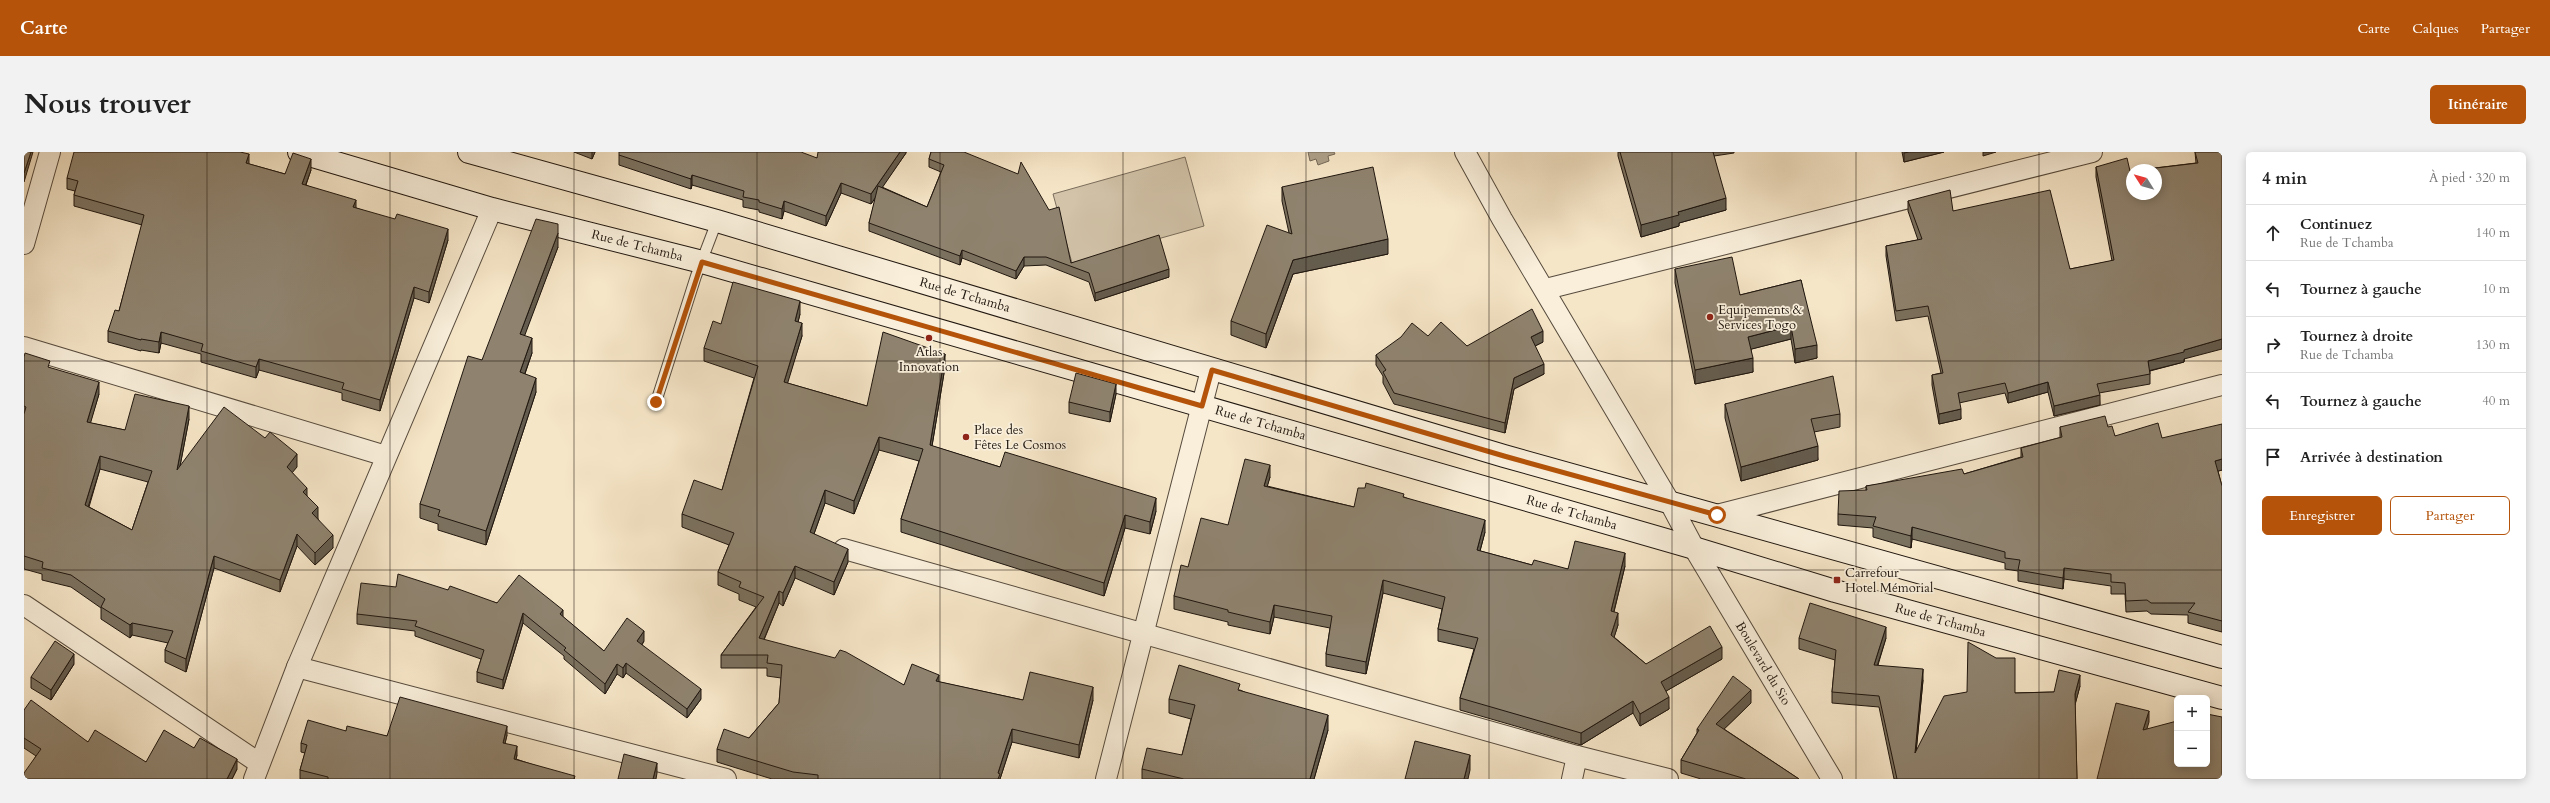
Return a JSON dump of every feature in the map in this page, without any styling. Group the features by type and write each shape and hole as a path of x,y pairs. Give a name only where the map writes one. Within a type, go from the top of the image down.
{"street":[{"path":"24,244 50,152"},
{"name":"Rue de Tchamba","path":"299,152 492,209 702,262 1694,548 1835,591 2222,698"},
{"name":"Rue de Tchamba","path":"469,152 717,221 1504,456 2222,657"},
{"name":"Boulevard du Sio","path":"1466,152 1502,219 1546,289 1669,501 1694,548 1832,779"},
{"path":"1546,289 2092,152"},
{"path":"24,605 256,771 297,667 492,209"},
{"path":"24,347 386,456"},
{"path":"1106,779 1142,634 1212,370"},
{"path":"1717,515 2222,385"},
{"path":"844,549 1577,756 1668,779"},
{"path":"297,667 726,779"},
{"path":"1572,779 1577,756"}],"lane":[{"path":"656,402 717,221"}],"shaded area":[{"path":"1308,152 1334,152 1335,154 1328,156 1329,161 1318,165 1316,159 1310,161"},
{"path":"1185,157 1204,226 1072,263 1053,194"}],"building":[{"path":"24,152 31,152 24,173"},
{"path":"74,152 240,152 249,154 246,163 285,174 293,153 311,159 302,184 356,200 353,207 395,219 397,214 448,229 429,292 414,287 380,400 342,389 344,383 259,359 256,367 201,351 203,344 161,332 159,342 141,340 108,331 115,310 119,311 144,215 74,195 78,181 67,178"},
{"path":"619,152 801,152 817,158 818,152 900,152 871,194 841,183 826,216 784,201 782,209 759,202 759,200 743,197 744,191 692,175 691,179 619,155"},
{"path":"931,152 964,152 1018,174 1021,162 1049,210 1059,207 1071,263 1159,235 1169,269 1095,293 1089,273 1046,257 1024,257 1016,271 962,250 960,256 869,223 878,186 927,207 944,165 929,159"},
{"path":"1620,152 1713,152 1726,198 1678,212 1679,215 1641,225"},
{"path":"2195,152 2222,152 2222,339 2184,350 2184,352 2148,361 2150,374 2097,384 2100,395 2054,406 2048,382 2008,393 2005,383 1958,393 1961,409 1939,414 1932,375 1943,373 1928,306 1896,311 1886,246 1922,239 1908,201 1950,190 1953,211 2050,190 2070,269 2114,260 2096,167 2127,158 2128,164 2126,164 2126,200 2162,200 2162,167 2198,163"},
{"path":"1373,167 1388,239 1293,260 1266,334 1231,321 1267,225 1292,234 1282,187"},
{"path":"536,219 558,224 558,233 520,334 532,338 520,372 536,378 486,531 438,516 440,510 420,504 468,356 482,360"},
{"path":"1732,257 1740,295 1801,280 1817,345 1795,349 1791,326 1748,337 1753,358 1695,370 1675,269"},
{"path":"733,282 800,301 795,321 802,323 784,382 867,406 883,332 945,354 930,445 1000,467 1005,452 1156,498 1150,522 1125,515 1104,583 901,519 923,449 879,437 854,501 825,490 810,532 848,549 834,582 795,566 783,593 779,591 759,638 835,658 840,650 904,685 912,664 939,675 936,681 1023,700 1030,672 1093,687 1079,745 1012,729 998,773 1000,774 998,779 818,779 818,775 793,772 717,749 724,729 749,738 779,703 782,665 767,663 768,655 721,655 764,597 739,587 741,582 718,572 734,533 682,514 694,480 722,490 758,366 704,348 713,321 721,324"},
{"path":"1532,309 1543,331 1531,337 1544,364 1514,378 1505,423 1394,393 1383,372 1386,370 1376,355 1401,337 1412,323 1428,336 1441,322 1467,346"},
{"path":"25,353 50,361 48,367 99,382 87,422 125,430 135,394 189,406 177,470 224,407 265,438 270,432 297,454 287,467 307,488 303,492 318,507 312,513 333,535 315,553 297,534 280,580 214,556 186,659 165,650 173,631 132,623 130,625 101,607 105,599 71,575 42,568 43,562 24,556 24,414 26,407 24,406","holes":["100,456 152,471 132,530 85,505"]},
{"path":"1076,373 1116,384 1110,412 1069,402"},
{"path":"1833,376 1840,414 1811,419 1818,446 1741,467 1725,404"},
{"path":"2105,416 2108,427 2112,426 2115,436 2158,423 2162,438 2222,424 2222,459 2215,461 2222,486 2222,621 2188,612 2195,603 2151,603 2147,600 2126,601 2125,583 2111,582 2111,574 2064,568 2063,578 2018,570 2020,560 2005,558 2005,552 1912,527 1911,536 1873,526 1876,517 1838,514 1839,491 1867,490 1866,486 1962,469 1964,474 2023,457 2021,448 2062,437 2060,427"},
{"path":"1245,459 1270,465 1264,486 1354,507 1358,488 1365,488 1366,483 1404,494 1403,497 1485,520 1477,550 1532,565 1534,560 1568,569 1575,541 1625,553 1611,611 1618,613 1611,635 1646,664 1710,626 1722,647 1661,682 1669,697 1640,714 1633,701 1581,733 1460,698 1478,638 1438,629 1445,597 1383,580 1366,662 1326,654 1332,616 1274,605 1270,622 1228,612 1228,610 1174,596 1181,565 1188,567 1201,518 1228,525"},
{"path":"398,574 448,590 450,586 497,603 519,575 563,610 560,614 604,651 627,618 644,631 637,641 701,689 687,709 626,663 623,668 617,664 605,684 564,650 566,648 523,613 503,680 477,672 484,650 415,626 417,621 357,614 361,583 396,587"},
{"path":"1810,603 1886,627 1874,665 1923,669 1915,753 1944,696 1967,692 1968,642 1996,658 2015,658 2015,693 2054,692 2059,670 2080,675 2075,694 2077,779 1897,779 1879,696 1832,692 1836,650 1799,638"},
{"path":"55,641 74,654 51,690 31,677"},
{"path":"1179,665 1240,684 1238,690 1328,715 1310,779 1184,779 1142,769 1147,748 1182,755 1195,705 1169,699"},
{"path":"1733,676 1751,690 1716,724 1799,779 1746,779 1681,760 1699,730 1697,729"},
{"path":"400,697 507,726 503,743 517,746 514,759 575,776 574,779 328,779 328,777 300,770 307,745 301,743 308,720 346,731 347,726 387,736"},
{"path":"31,700 88,742 95,730 146,762 164,730 194,748 200,738 237,759 227,779 24,779 24,773 41,749 24,738 24,710"},
{"path":"2116,703 2149,711 2143,730 2174,722 2174,767 2210,767 2210,715 2222,717 2222,779 2097,779"},
{"path":"1415,741 1470,755 1464,779 1405,779"},
{"path":"624,754 657,763 653,779 618,779"}],"place":[{"name":"Equipements & Services Togo","path":"1710,317"},
{"name":"Atlas Innovation","path":"929,338"},
{"name":"Place des Fêtes Le Cosmos","path":"966,437"},
{"name":"Carrefour Hotel Mémorial","path":"1837,580"}],"route":[{"path":"656,402 696,276 702,262 1202,406 1212,370 1504,456 1717,515"}]}
